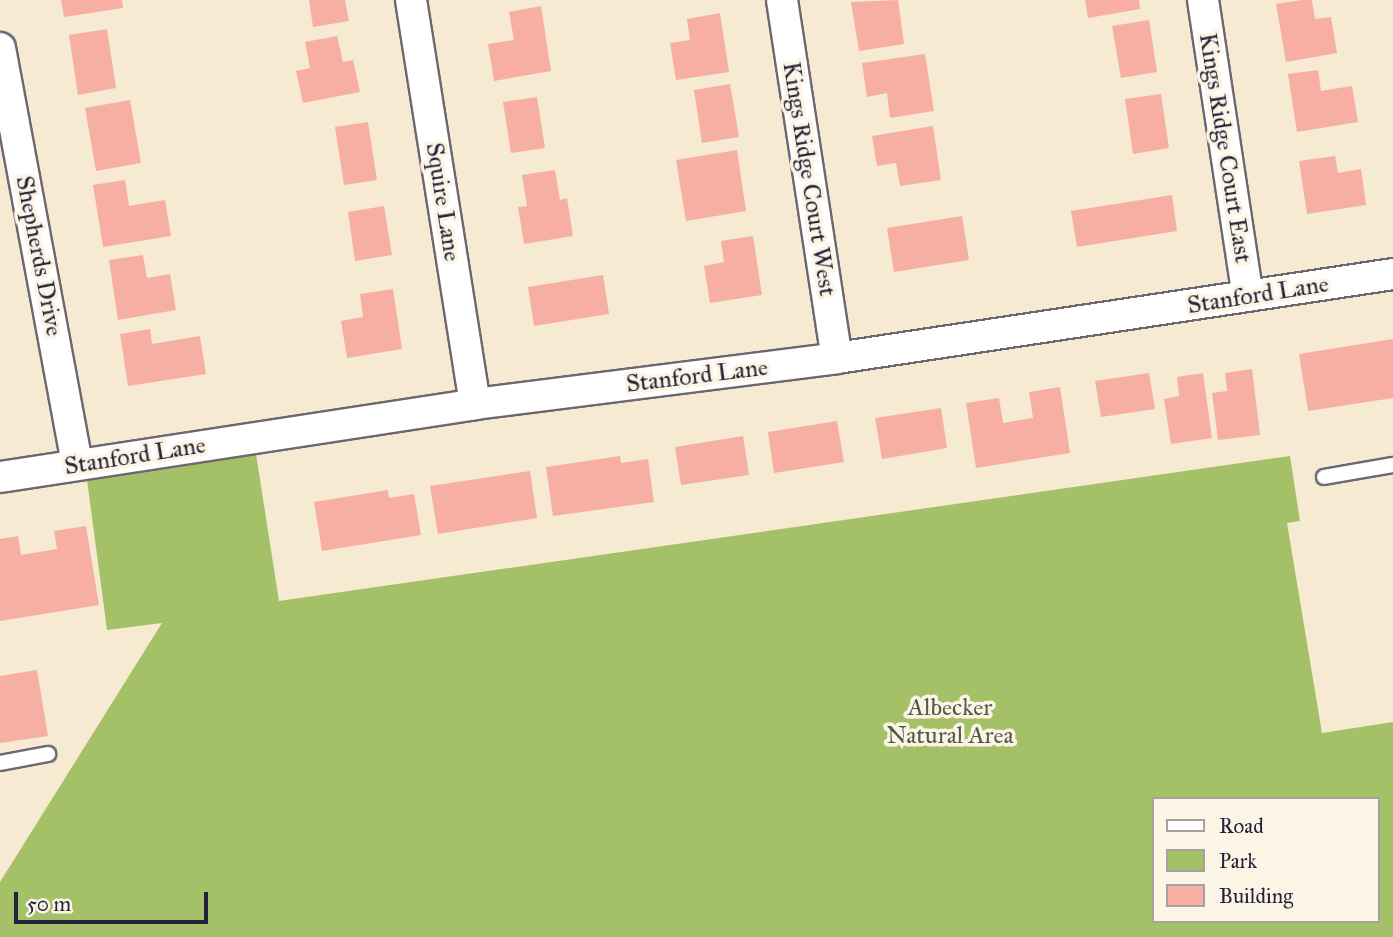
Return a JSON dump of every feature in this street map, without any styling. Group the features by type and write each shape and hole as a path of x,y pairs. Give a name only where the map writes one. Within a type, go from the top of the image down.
{"street":[{"name":"Squire Lane","path":"411,0 475,404"},
{"name":"Kings Ridge Court West","path":"782,0 836,358"},
{"name":"Kings Ridge Court East","path":"1203,0 1248,296"},
{"name":"Shepherds Drive","path":"0,48 77,464"},
{"name":"Stanford Lane","path":"0,477 475,404 836,358 1393,274"}],"lane":[{"path":"1324,477 1393,466"},
{"path":"0,763 48,754"}],"green space":[{"name":"Albecker Natural Area","path":"256,454 279,601 1290,456 1300,521 1287,523 1322,733 1393,722 1393,937 0,937 0,882 162,623 107,630 87,480"}],"building":[{"path":"61,0 122,0 123,8 64,17"},
{"path":"309,0 345,0 349,21 313,27"},
{"path":"898,0 904,44 859,51 851,2"},
{"path":"1085,0 1139,0 1140,9 1088,18"},
{"path":"1312,0 1315,19 1331,17 1337,53 1286,62 1276,4"},
{"path":"541,6 551,71 494,81 488,44 514,40 509,12"},
{"path":"720,13 729,72 676,80 670,43 690,40 687,19"},
{"path":"1149,20 1157,72 1121,78 1112,26"},
{"path":"107,29 116,88 78,95 69,35"},
{"path":"337,36 343,62 353,60 360,92 303,103 296,71 310,68 305,42"},
{"path":"925,54 934,111 890,118 887,93 867,97 862,63"},
{"path":"1318,70 1321,91 1352,86 1358,122 1297,132 1288,74"},
{"path":"730,84 739,137 702,143 694,90"},
{"path":"1161,94 1169,148 1133,154 1125,99"},
{"path":"537,97 545,148 511,153 503,102"},
{"path":"130,100 141,163 96,171 85,108"},
{"path":"368,122 377,180 344,185 335,127"},
{"path":"933,126 941,180 900,186 896,163 877,166 872,136"},
{"path":"737,150 746,211 686,221 676,160"},
{"path":"1335,156 1338,173 1361,169 1366,205 1307,214 1299,161"},
{"path":"555,170 560,200 567,198 573,236 524,244 518,207 527,206 522,175"},
{"path":"125,180 129,206 165,200 171,236 103,247 93,185"},
{"path":"1172,195 1177,231 1077,247 1071,211"},
{"path":"384,206 392,255 355,261 348,212"},
{"path":"962,216 969,260 894,272 887,228"},
{"path":"753,236 762,295 710,303 704,266 724,262 721,241"},
{"path":"143,255 147,278 170,274 176,310 118,320 109,260"},
{"path":"603,275 609,314 534,326 528,287"},
{"path":"393,289 402,349 347,358 341,321 363,317 360,294"},
{"path":"150,329 152,344 200,336 206,374 128,386 120,334"},
{"path":"1393,339 1393,398 1308,411 1299,354"},
{"path":"1252,369 1260,435 1218,440 1212,393 1227,391 1225,373"},
{"path":"1149,373 1155,409 1101,417 1095,381"},
{"path":"1203,373 1212,438 1171,444 1164,399 1179,396 1177,377"},
{"path":"1060,387 1070,453 976,468 966,403 999,398 1003,423 1033,418 1029,392"},
{"path":"941,408 947,448 882,459 875,418"},
{"path":"837,421 844,462 774,473 768,432"},
{"path":"743,436 749,475 681,485 675,447"},
{"path":"620,456 621,463 648,459 654,502 553,516 546,467"},
{"path":"530,471 537,518 438,534 430,486"},
{"path":"388,490 389,498 414,494 421,535 322,551 314,502"},
{"path":"86,526 99,605 0,621 0,539 18,536 21,555 57,549 54,531"},
{"path":"37,670 48,736 0,743 0,676"}]}
